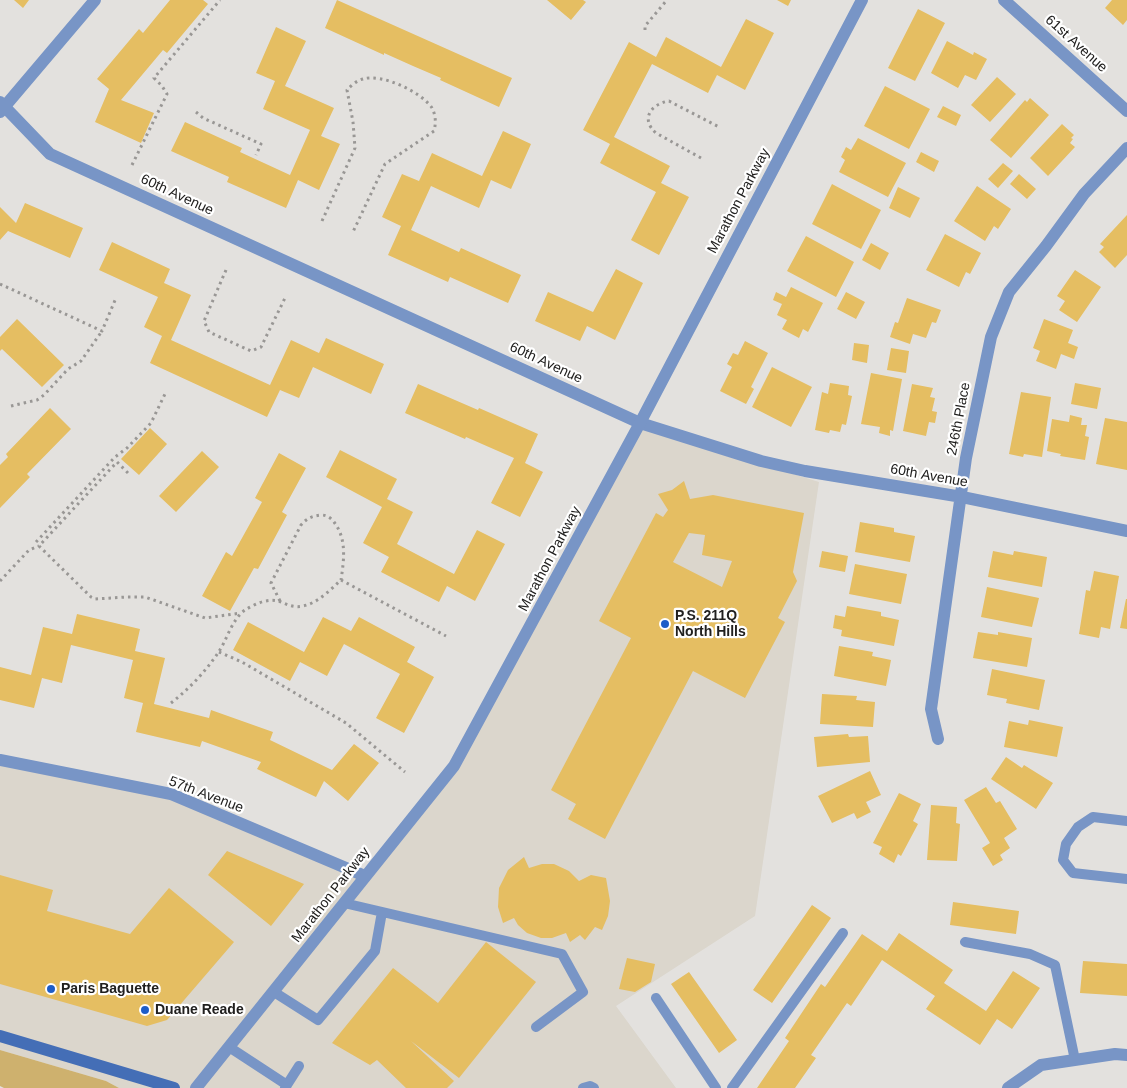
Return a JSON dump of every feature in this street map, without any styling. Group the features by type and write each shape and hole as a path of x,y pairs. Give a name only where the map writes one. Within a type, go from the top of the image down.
{"main road":[{"path":"0,1036 174,1088"}],"street":[{"path":"2,107 95,0"},
{"name":"Marathon Parkway","path":"196,1088 454,766 640,423 862,0"},
{"name":"61st Avenue","path":"1004,0 1127,111"},
{"name":"60th Avenue","path":"2,107 50,154 640,423 761,461 796,469 962,497 1127,531"},
{"name":"246th Place","path":"938,739 931,709 966,458 991,337 1009,292 1084,194 1127,148"},
{"name":"57th Avenue","path":"0,760 171,794 365,876"},
{"path":"1008,1088 1041,1065 1115,1054 1127,1055"}],"lane":[{"path":"1127,821 1093,817 1078,827 1066,844 1064,860 1073,873 1127,879"},
{"path":"344,903 562,954 583,992 536,1027"},
{"path":"274,992 318,1020 375,951 382,912"},
{"path":"732,1088 843,933"},
{"path":"965,942 1030,954 1055,965 1075,1060"},
{"path":"656,998 716,1088"},
{"path":"229,1047 286,1086 299,1066"},
{"path":"583,1088 590,1086 594,1088"}],"path":[{"path":"132,165 167,94 154,78 220,0"},
{"path":"645,30 645,26 667,0"},
{"path":"322,221 355,148 353,122 347,90 362,79 379,79 403,86 422,97 432,108 436,121 434,131 385,164 352,234"},
{"path":"701,158 651,129 648,122 652,108 657,104 669,101 719,127"},
{"path":"196,112 203,118 261,144 256,155"},
{"path":"226,270 204,321 209,332 251,351 261,347 286,296"},
{"path":"0,284 102,331"},
{"path":"11,406 36,400 44,395 68,369 81,361 102,333 116,298"},
{"path":"36,542 115,457 127,448 151,423 165,394"},
{"path":"0,581 28,550 38,546 117,462 128,473"},
{"path":"38,546 95,599 127,596 145,597 204,618 241,614 262,602 272,600 280,601 288,606 302,606 313,603 341,580 344,545 340,530 333,520 325,515 313,516 306,519 301,525 271,583 280,601"},
{"path":"341,580 446,636"},
{"path":"171,703 188,690 219,652 241,614"},
{"path":"219,652 242,662 346,723 406,772"}],"shaded area":[{"path":"641,427 819,482 755,916 616,1006 676,1088 119,1088 106,1081 0,1050 0,761 156,787 362,877 453,766"},
{"path":"0,1050 106,1081 119,1088 4,1088 0,1086"}],"building":[{"path":"14,0 29,0 23,8"},
{"path":"170,0 203,0 208,4 167,53 163,50 121,100 154,113 141,143 95,122 109,89 97,79 139,29 143,33"},
{"path":"337,0 512,78 499,107 440,80 441,78 325,28"},
{"path":"547,0 583,0 586,2 571,20"},
{"path":"777,0 791,0 788,6"},
{"path":"1112,0 1127,0 1127,20 1123,25 1105,8"},
{"path":"918,9 945,23 915,81 888,68"},
{"path":"746,19 774,33 745,90 717,75 708,93 652,64 614,137 670,166 661,183 689,197 659,255 631,240 656,192 600,163 610,144 583,130 629,42 656,57 666,37 721,67"},
{"path":"276,27 306,41 285,86 334,108 321,136 340,144 319,190 298,180 286,208 227,182 229,177 171,151 185,122 242,148 240,152 290,175 310,130 263,109 275,81 256,73"},
{"path":"947,41 973,55 974,52 987,59 976,80 965,75 958,88 931,73"},
{"path":"997,77 1016,94 990,122 971,105"},
{"path":"885,86 930,109 909,149 864,126"},
{"path":"1030,98 1049,115 1011,158 990,140 1025,100 1027,102"},
{"path":"943,106 961,115 956,126 937,117"},
{"path":"1062,124 1074,135 1070,143 1075,147 1048,176 1030,158"},
{"path":"503,131 531,144 511,189 491,180 479,208 431,186 411,230 459,252 461,248 521,275 508,303 450,277 448,282 388,255 401,226 382,217 402,174 419,181 432,153 482,176"},
{"path":"858,138 906,163 888,197 839,172 845,160 841,157 846,147 851,150"},
{"path":"921,152 939,161 934,172 916,162"},
{"path":"1003,163 1013,171 998,188 988,179"},
{"path":"1019,174 1036,189 1027,199 1010,184"},
{"path":"832,184 881,210 861,249 812,224"},
{"path":"977,186 1011,209 998,229 994,226 985,241 954,221"},
{"path":"898,187 920,198 910,218 889,208"},
{"path":"25,203 83,228 70,258 8,231 0,240 0,207 16,223"},
{"path":"1127,215 1127,255 1115,268 1099,252 1104,247 1100,244"},
{"path":"945,234 981,253 970,274 966,272 959,287 926,270"},
{"path":"806,236 854,262 836,297 787,271"},
{"path":"112,242 170,269 164,283 191,295 171,340 270,385 291,340 319,353 326,338 384,364 371,394 313,367 299,398 280,390 267,417 150,363 162,336 144,327 158,297 99,270"},
{"path":"871,243 889,253 880,270 862,260"},
{"path":"616,269 643,283 615,340 587,326 580,341 535,321 548,292 593,312"},
{"path":"1075,270 1101,287 1077,322 1059,310 1065,301 1057,296"},
{"path":"791,287 823,303 808,332 803,329 799,338 782,329 787,320 777,315 782,304 773,300 776,292 786,297"},
{"path":"846,292 865,302 856,319 837,309"},
{"path":"907,298 941,310 936,323 932,322 926,338 913,334 910,344 890,337 895,322 898,323"},
{"path":"17,319 64,365 42,387 2,349 0,351 0,337"},
{"path":"1044,319 1073,330 1068,343 1078,347 1074,359 1061,354 1056,369 1036,361 1040,351 1033,348"},
{"path":"745,341 768,353 751,387 754,389 746,404 720,391 732,367 727,364 733,353 738,355"},
{"path":"854,343 869,345 867,363 852,360"},
{"path":"891,348 909,351 906,373 887,370"},
{"path":"772,367 812,387 791,427 752,407"},
{"path":"871,373 902,379 893,431 890,430 890,436 879,433 880,427 861,424"},
{"path":"830,383 849,386 848,395 852,396 846,425 842,424 840,432 830,430 829,433 815,430 822,392 828,394"},
{"path":"1075,383 1101,388 1097,409 1071,404"},
{"path":"418,384 538,434 525,463 543,472 520,517 491,503 514,458 405,413"},
{"path":"912,384 933,388 930,397 935,398 932,411 937,412 935,423 929,422 926,436 903,431"},
{"path":"1021,392 1051,397 1042,457 1024,454 1023,457 1009,454"},
{"path":"50,408 71,429 27,474 30,477 0,508 0,465 8,457 6,454"},
{"path":"1070,415 1082,418 1081,425 1087,425 1085,436 1089,437 1085,460 1060,456 1061,454 1047,451 1052,419 1069,422"},
{"path":"1105,418 1127,422 1127,470 1096,464"},
{"path":"150,428 167,444 139,475 121,459"},
{"path":"340,450 397,479 387,499 413,512 397,544 454,574 477,530 505,544 475,601 447,586 439,602 381,572 389,557 363,543 382,507 326,477"},
{"path":"202,451 219,467 176,512 159,496"},
{"path":"279,453 306,468 282,512 287,515 258,569 254,568 230,611 202,596 226,552 232,556 262,502 255,498"},
{"path":"684,481 690,499 713,495 804,513 793,572 797,581 778,618 785,622 745,698 693,671 605,839 568,819 576,804 551,790 631,638 599,621 656,513 663,517 668,510 658,494 672,490","holes":["689,533 705,535 702,555 732,561 722,587 673,562"]},
{"path":"860,522 894,528 894,532 915,536 910,562 855,552"},
{"path":"822,551 848,556 845,572 819,567"},
{"path":"993,551 1013,555 1014,551 1047,557 1042,587 988,577"},
{"path":"855,564 907,574 901,604 849,594"},
{"path":"1094,571 1119,576 1110,629 1101,627 1099,638 1079,634 1086,590 1090,591"},
{"path":"987,587 1039,598 1032,627 981,617"},
{"path":"1127,599 1127,629 1120,628"},
{"path":"847,606 881,612 881,616 899,620 894,646 841,636 842,630 833,628 835,615 845,617"},
{"path":"77,614 140,629 135,651 165,658 154,704 209,718 211,710 273,732 270,740 332,770 354,744 379,763 348,801 324,781 316,797 257,769 261,762 202,741 200,747 136,732 143,703 124,698 133,660 71,645 62,683 42,678 34,708 0,700 0,667 31,675 43,627 72,634"},
{"path":"323,617 351,631 359,617 415,647 407,662 434,677 404,733 376,718 400,674 344,644 327,676 300,662 290,681 233,650 248,622 304,652"},
{"path":"978,632 998,635 998,632 1032,638 1027,667 973,658"},
{"path":"839,646 873,652 872,656 891,660 886,686 834,676"},
{"path":"992,669 1045,680 1039,710 1006,703 1007,699 987,695"},
{"path":"822,694 857,696 856,700 875,702 873,727 820,724"},
{"path":"1029,720 1063,727 1057,757 1004,747 1009,721 1028,725"},
{"path":"848,734 849,737 868,736 870,762 817,767 814,737"},
{"path":"1006,757 1022,768 1024,765 1053,783 1036,809 991,779"},
{"path":"870,771 881,795 866,802 871,812 857,819 854,813 832,823 818,796"},
{"path":"986,787 996,803 1000,801 1017,829 1004,838 1010,848 1000,855 1003,860 993,866 982,848 990,843 964,800"},
{"path":"899,793 921,804 913,821 918,824 901,856 898,854 894,863 879,854 882,847 873,843"},
{"path":"931,805 957,807 956,823 960,824 957,861 927,860"},
{"path":"227,851 304,884 271,926 208,875"},
{"path":"524,857 529,868 542,864 554,864 569,871 579,881 591,875 606,878 610,901 608,916 602,930 595,927 585,940 580,935 570,942 566,933 552,938 541,938 527,933 518,925 514,918 503,923 498,907 499,888 508,870"},
{"path":"0,875 53,890 47,911 130,934 169,888 234,942 167,1020 147,1026 0,984"},
{"path":"953,902 1019,911 1016,934 950,925"},
{"path":"812,905 831,918 772,1003 753,990"},
{"path":"899,933 953,970 944,983 986,1011 1013,971 1040,988 1012,1029 997,1019 980,1045 926,1009 935,996 882,960 851,1006 847,1003 811,1055 816,1058 795,1088 757,1088 789,1041 785,1038 821,984 825,987 862,934 887,951"},
{"path":"486,942 536,982 459,1078 411,1041 454,1081 447,1088 406,1088 377,1060 370,1065 332,1043 393,968 438,1003"},
{"path":"627,958 655,964 651,982 635,992 619,989"},
{"path":"1083,961 1127,964 1127,996 1080,993"},
{"path":"689,972 737,1040 719,1053 671,984"}],"place":[{"name":"P.S. 211Q North Hills","path":"665,624"},
{"name":"Paris Baguette","path":"51,989"},
{"name":"Duane Reade","path":"145,1010"}]}
